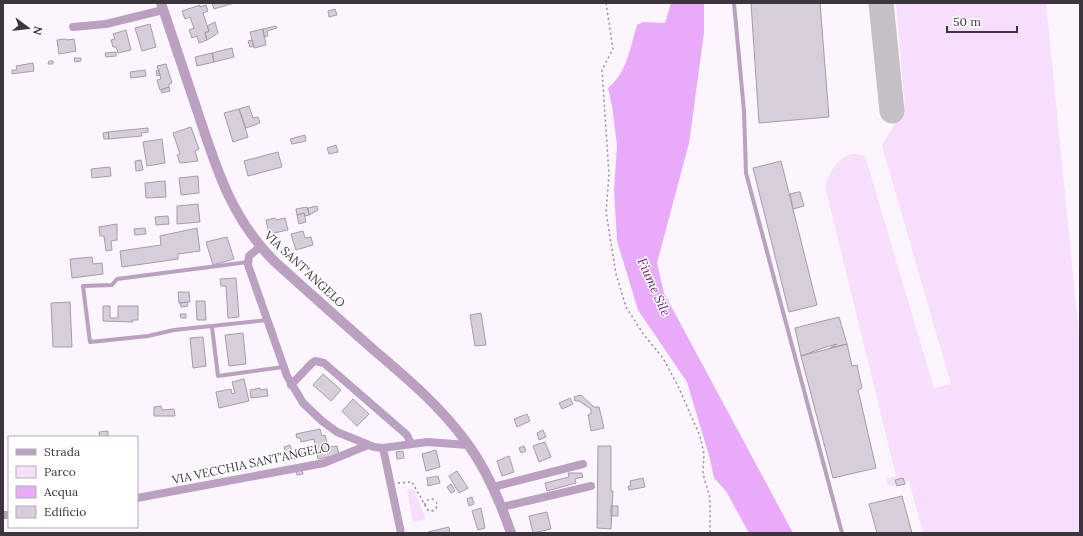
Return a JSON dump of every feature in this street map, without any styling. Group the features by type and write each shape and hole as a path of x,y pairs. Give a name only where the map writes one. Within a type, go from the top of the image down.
{"street":[{"path":"73,27 106,24 162,6"},
{"name":"VIA SANT'ANGELO","path":"162,6 223,184 238,215 260,247 300,285 426,395 454,426 468,445 493,487 511,533"},
{"path":"248,262 249,256 260,247"},
{"name":"VIA VECCHIA SANT'ANGELO","path":"248,262 282,367 291,385 303,403 322,421 337,432 368,445 383,448 434,442 468,445"},
{"path":"291,385 315,361 324,363 406,435 410,444"},
{"name":"VIA VECCHIA SANT'ANGELO","path":"138,498 324,462 368,445"},
{"path":"383,448 401,533"},
{"path":"493,487 583,464"},
{"path":"502,507 591,486"}],"lane":[{"path":"734,3 744,111 746,173 842,533"},
{"path":"248,262 117,279 112,285 83,286 90,342 148,336 174,330 267,320"},
{"path":"212,327 218,376 282,367"}],"path":[{"path":"606,3 613,49 602,70 609,175 606,212 616,274 626,307 644,334 663,358 678,386 700,436 704,454 703,474 710,498 710,533"},
{"path":"394,484 412,482 426,507 430,511 434,511 437,506 437,502 434,499 429,499 426,502 426,507"}],"green space":[{"path":"896,3 1046,3 1080,345 1080,533 923,533 909,481 894,486 888,485 886,479 896,476 825,186 831,171 843,158 853,154 865,156 934,388 951,384 882,146 905,106"},
{"path":"414,489 426,519 413,522 407,490"}],"water":[{"name":"Fiume Sile","path":"671,3 704,3 704,33 689,143 657,263 664,293 793,533 749,533 726,491 714,478 710,459 687,382 638,310 617,241 614,190 617,145 608,88 620,75 624,68 637,25 643,22 665,23"}],"building":[{"path":"212,3 234,3 214,9"},
{"path":"751,3 820,3 829,117 759,123"},
{"path":"200,5 200,7 206,5 208,11 203,13 209,31 205,33 207,40 199,43 197,36 192,38 189,30 194,28 190,17 185,19 182,11"},
{"path":"335,9 337,15 329,17 328,11"},
{"path":"215,22 218,33 207,40 205,33 209,31 207,26"},
{"path":"150,24 156,47 142,51 135,28"},
{"path":"276,26 277,28 267,31 268,36 264,37 263,29"},
{"path":"263,29 266,45 254,48 250,32"},
{"path":"126,30 131,50 118,53 116,47 113,47 111,40 115,39 113,34"},
{"path":"74,39 76,51 59,54 57,40"},
{"path":"252,40 254,46 250,47 248,41"},
{"path":"232,48 234,57 214,62 212,53"},
{"path":"116,52 116,56 106,57 105,53"},
{"path":"212,53 214,62 197,66 195,57"},
{"path":"74,58 81,58 81,61 75,62"},
{"path":"49,61 53,61 53,64 48,64"},
{"path":"33,63 34,71 12,74 12,70 17,70 16,66"},
{"path":"166,64 172,83 169,84 169,87 160,90 157,80 161,79 157,66"},
{"path":"145,70 146,76 131,78 130,72"},
{"path":"159,70 160,75 157,76 156,71"},
{"path":"169,87 170,91 162,93 161,90"},
{"path":"249,106 253,118 258,117 260,123 246,128 239,109"},
{"path":"239,109 248,137 233,142 224,113"},
{"path":"191,127 199,149 195,151 198,161 180,163 177,155 180,154 173,133"},
{"path":"148,128 148,132 141,133 142,136 109,139 108,132"},
{"path":"108,132 109,139 104,139 103,133"},
{"path":"305,135 306,141 292,144 290,139"},
{"path":"162,139 165,163 147,166 143,142"},
{"path":"336,145 338,152 329,154 327,148"},
{"path":"278,152 282,167 248,176 244,161"},
{"path":"141,160 143,170 136,171 135,161"},
{"path":"781,161 817,305 789,312 753,168"},
{"path":"110,167 111,176 92,178 91,169"},
{"path":"198,176 199,193 181,195 179,178"},
{"path":"165,181 166,197 146,198 145,183"},
{"path":"800,192 804,206 793,209 790,194"},
{"path":"198,204 200,222 177,224 177,206"},
{"path":"317,206 318,210 309,215 308,208"},
{"path":"307,207 309,215 305,216 304,213 297,215 296,209"},
{"path":"304,213 306,222 299,224 297,215"},
{"path":"168,216 169,224 156,225 155,217"},
{"path":"275,218 276,220 285,218 288,230 269,234 266,220"},
{"path":"117,224 117,240 111,241 112,250 106,251 104,236 100,236 99,227"},
{"path":"145,228 146,234 135,235 134,229"},
{"path":"197,228 200,251 178,254 178,259 122,267 120,251 161,245 160,236"},
{"path":"303,231 305,238 311,237 313,245 296,250 291,234"},
{"path":"227,237 234,259 213,265 206,242"},
{"path":"92,257 93,264 102,263 103,274 72,278 70,259"},
{"path":"236,278 239,317 228,318 226,286 221,286 220,279"},
{"path":"178,292 189,292 190,302 179,303"},
{"path":"196,301 205,301 206,320 197,320"},
{"path":"70,302 72,347 53,347 51,303"},
{"path":"187,302 188,306 181,307 180,303"},
{"path":"103,306 110,306 110,318 118,318 118,306 138,306 138,320 132,320 133,322 103,321"},
{"path":"481,313 486,345 475,346 470,315"},
{"path":"180,314 186,314 186,318 181,318"},
{"path":"839,317 847,344 830,348 837,344 801,356 795,328"},
{"path":"243,333 246,364 229,366 225,335"},
{"path":"203,337 206,366 193,368 190,338"},
{"path":"847,344 852,366 857,365 862,388 858,390 876,468 833,478 801,356"},
{"path":"323,374 341,390 331,401 313,385"},
{"path":"244,379 249,401 219,408 216,392 231,389 232,394 235,393 232,382"},
{"path":"260,388 260,390 267,389 268,396 251,398 250,390"},
{"path":"581,395 594,407 599,407 604,428 591,431 588,415 591,414 591,409 579,401 575,401 574,397"},
{"path":"570,398 573,404 562,409 559,403"},
{"path":"353,399 369,414 357,426 342,411"},
{"path":"161,406 162,410 174,409 175,416 154,416 154,407"},
{"path":"527,414 530,421 517,427 514,419"},
{"path":"320,429 322,436 325,435 328,447 337,446 339,455 318,459 314,439 301,442 300,438 297,438 296,434"},
{"path":"543,430 546,437 539,440 537,433"},
{"path":"108,431 108,436 100,436 99,432"},
{"path":"545,442 551,457 539,462 533,446"},
{"path":"290,445 292,453 286,455 284,447"},
{"path":"524,446 526,451 521,453 519,448"},
{"path":"598,446 611,446 611,491 613,491 611,529 597,528"},
{"path":"305,448 307,456 294,459 293,453 297,452 297,450"},
{"path":"436,450 440,467 426,471 422,454"},
{"path":"403,451 404,458 397,459 396,452"},
{"path":"509,456 514,472 502,476 497,461"},
{"path":"302,469 303,474 297,475 296,470"},
{"path":"457,471 468,488 459,493 449,476"},
{"path":"568,473 582,473 583,477 575,479 576,483 547,491 545,483 569,477"},
{"path":"438,476 440,483 428,486 427,478"},
{"path":"643,478 645,487 629,490 628,486 631,486 630,481"},
{"path":"903,478 905,484 897,486 895,480"},
{"path":"451,484 455,491 451,493 447,487"},
{"path":"902,496 912,533 877,533 869,504"},
{"path":"472,497 474,504 469,506 467,499"},
{"path":"611,506 618,506 618,516 611,516"},
{"path":"481,508 485,528 478,530 472,511"},
{"path":"547,512 551,529 533,533 529,516"},
{"path":"449,527 450,533 428,533 428,532"}],"taxiway":[{"path":"881,3 892,111"}]}
